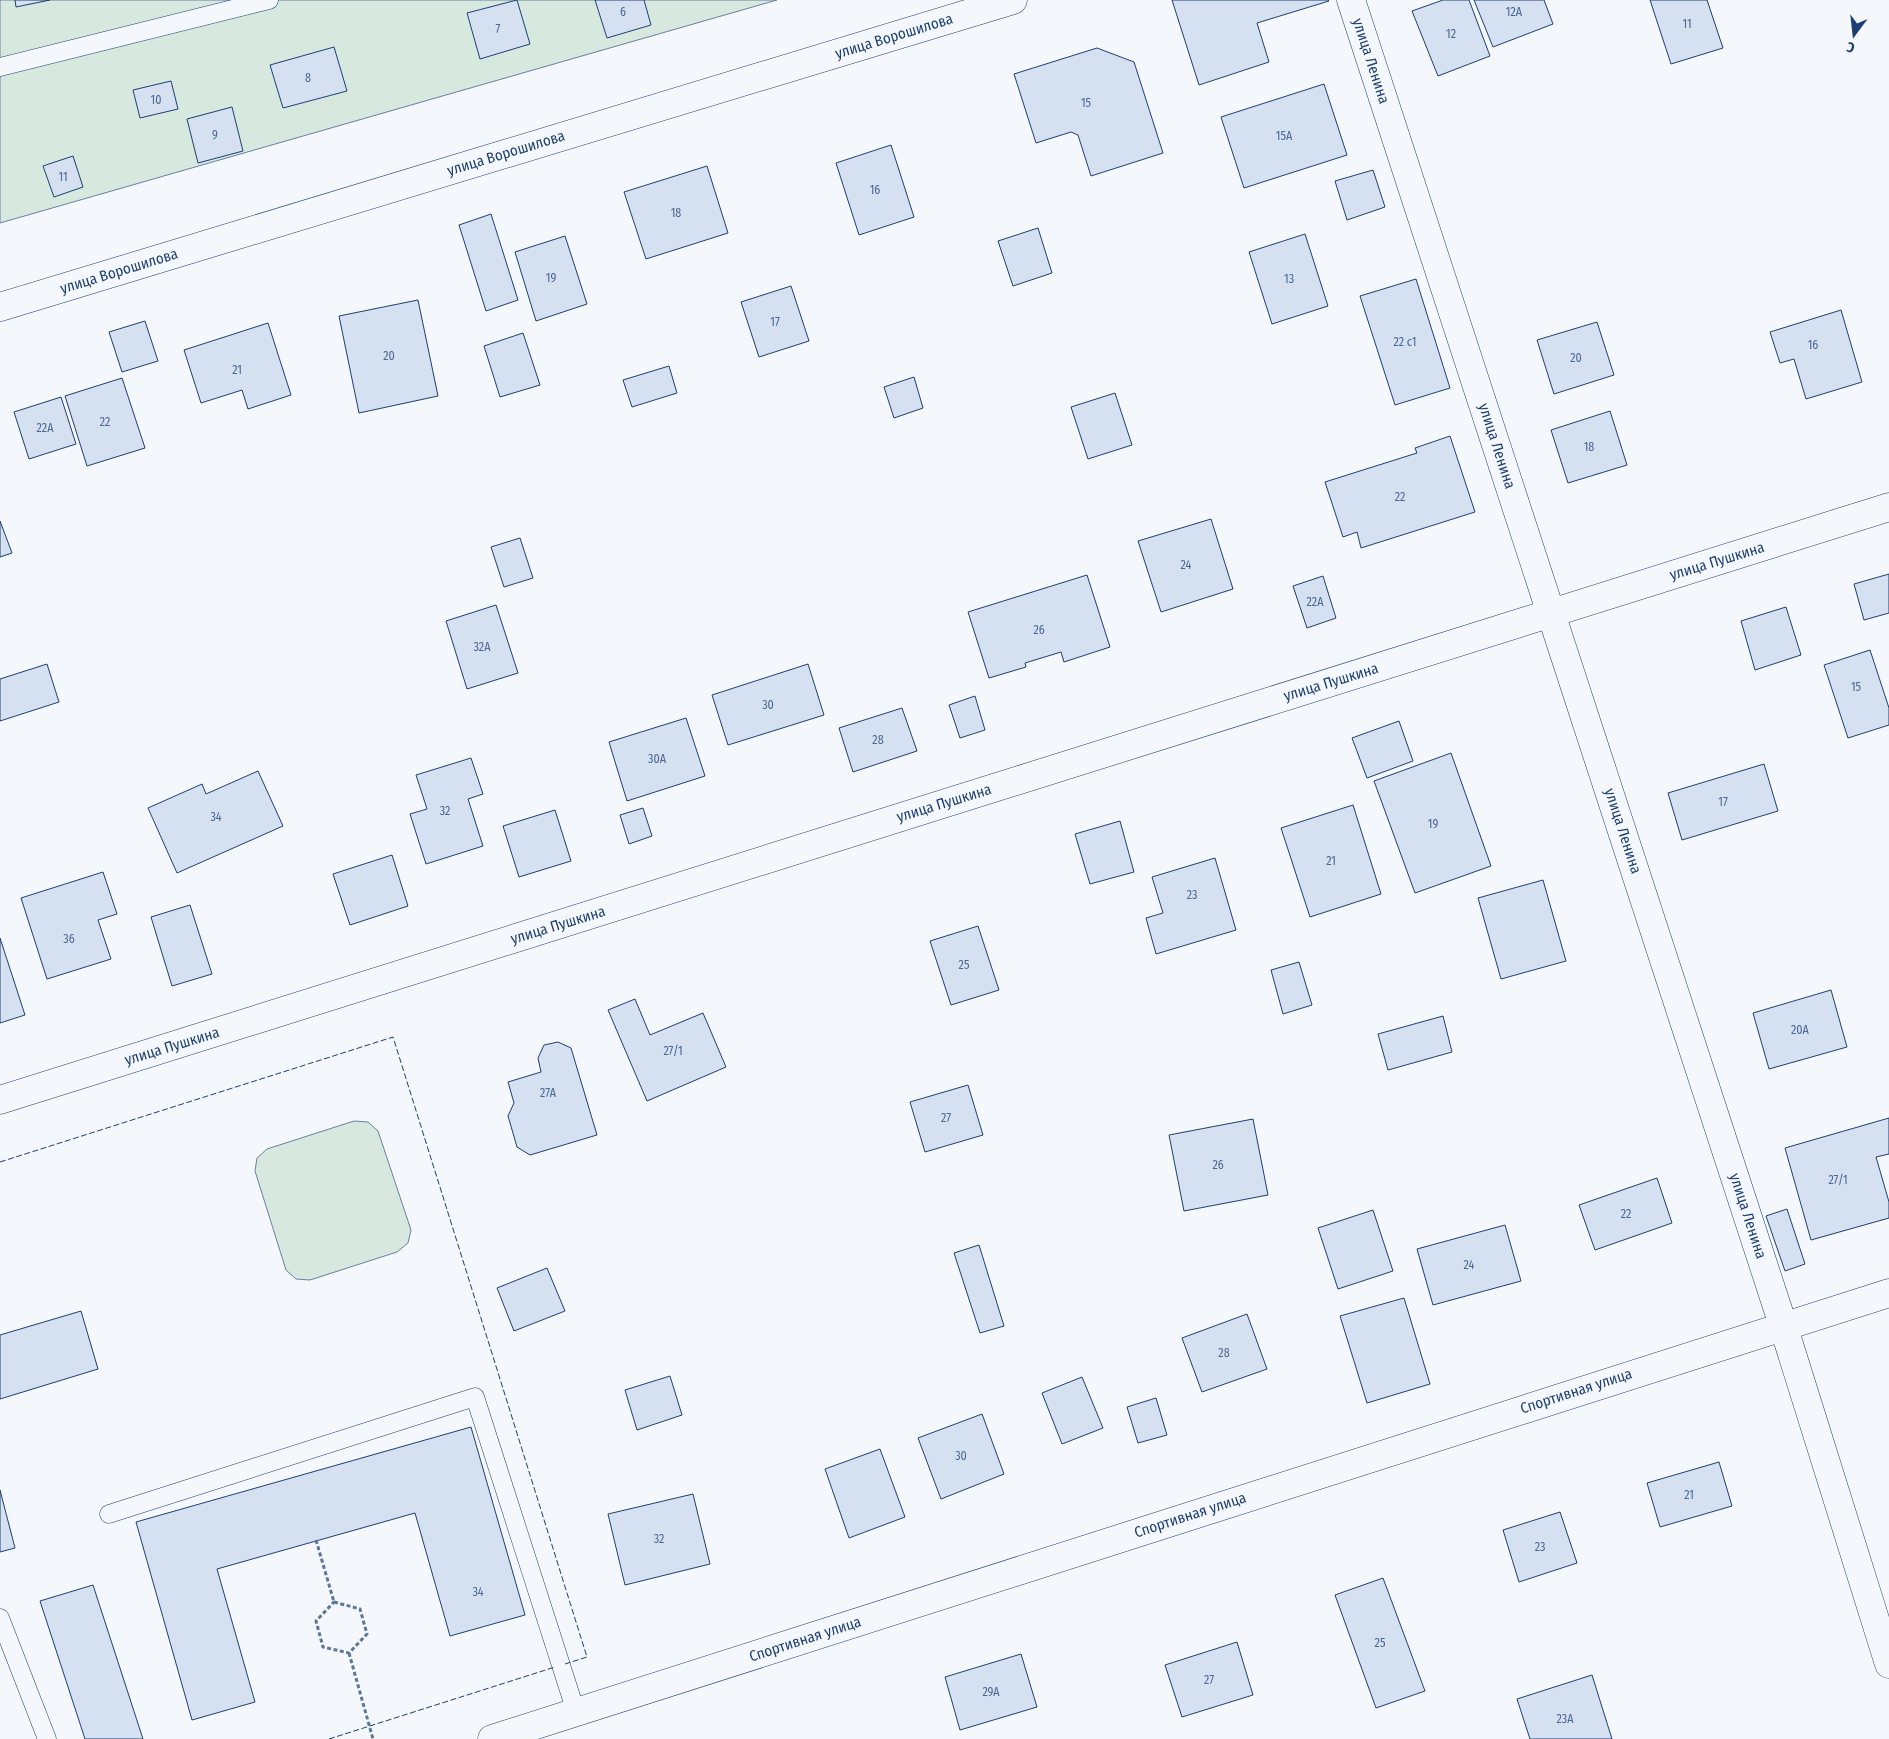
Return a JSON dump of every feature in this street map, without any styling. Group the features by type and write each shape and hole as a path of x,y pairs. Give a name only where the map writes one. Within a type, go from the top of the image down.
{"street":[{"name":"улица Ворошилова","path":"0,307 1013,0"},
{"name":"улица Ленина","path":"1351,0 1783,1324 1889,1664"},
{"name":"улица Пушкина","path":"0,1100 1889,507"},
{"name":"Спортивная улица","path":"492,1739 1783,1324 1889,1293"}],"lane":[{"path":"0,66 269,0"},
{"path":"109,1514 475,1397 576,1712"},
{"path":"0,1618 47,1739"}],"path":[{"path":"316,1540 334,1602"},
{"path":"334,1602 316,1621 323,1647 349,1653"},
{"path":"334,1602 360,1609 367,1634 349,1653"},
{"path":"349,1653 373,1739"}],"shaded area":[{"path":"0,0 777,0 0,223"},
{"path":"354,1121 368,1122 378,1131 411,1230 408,1243 397,1252 310,1280 296,1279 286,1270 255,1171 257,1158 267,1149"}],"building":[{"path":"15,0 50,0 16,7"},
{"path":"517,0 530,44 480,59 467,13"},
{"path":"595,0 644,0 651,25 607,38"},
{"path":"1172,0 1329,1 1257,23 1269,62 1199,85"},
{"path":"1443,0 1469,0 1490,56 1438,76 1412,11"},
{"path":"1474,0 1544,0 1553,24 1493,47"},
{"path":"1650,0 1707,0 1723,48 1671,64"},
{"path":"334,47 347,91 283,108 270,65"},
{"path":"1097,48 1134,62 1163,153 1091,176 1078,135 1071,132 1036,143 1014,74"},
{"path":"171,81 178,109 140,118 133,90"},
{"path":"1324,84 1347,155 1244,188 1221,117"},
{"path":"232,107 243,151 198,163 187,119"},
{"path":"891,145 914,217 859,235 836,163"},
{"path":"73,156 83,187 54,197 43,166"},
{"path":"707,166 728,233 646,259 624,192"},
{"path":"1373,170 1385,207 1347,220 1335,181"},
{"path":"491,214 518,300 486,311 459,225"},
{"path":"1038,228 1052,273 1013,286 998,241"},
{"path":"1305,234 1328,306 1272,324 1249,252"},
{"path":"565,236 587,304 536,321 515,252"},
{"path":"1416,279 1450,388 1395,405 1360,296"},
{"path":"791,286 809,341 759,357 741,302"},
{"path":"418,300 438,396 359,413 339,316"},
{"path":"1841,310 1862,382 1806,399 1794,359 1780,363 1770,332"},
{"path":"145,321 158,361 122,372 109,332"},
{"path":"1597,322 1614,375 1554,394 1537,340"},
{"path":"268,323 291,395 248,409 242,390 201,403 184,350"},
{"path":"523,333 540,385 500,397 484,346"},
{"path":"669,366 677,393 632,407 623,380"},
{"path":"914,377 923,408 894,418 884,387"},
{"path":"122,378 145,448 87,466 65,396"},
{"path":"1115,393 1132,445 1088,459 1071,407"},
{"path":"61,397 76,444 29,459 14,412"},
{"path":"1610,411 1627,465 1568,483 1551,430"},
{"path":"1450,436 1475,512 1361,548 1357,532 1343,537 1325,482 1417,453 1415,448"},
{"path":"1211,519 1233,589 1161,612 1138,541"},
{"path":"0,521 12,553 0,557"},
{"path":"520,538 533,578 504,587 491,547"},
{"path":"1889,574 1889,613 1864,620 1854,584"},
{"path":"1087,575 1110,647 1064,662 1061,652 1025,663 1026,667 989,678 968,612"},
{"path":"1323,576 1336,618 1307,628 1293,586"},
{"path":"496,605 518,673 467,689 446,621"},
{"path":"1786,607 1801,655 1755,670 1741,621"},
{"path":"1870,650 1889,708 1889,725 1848,738 1824,665"},
{"path":"47,664 59,702 0,721 0,679"},
{"path":"808,664 824,715 728,745 712,695"},
{"path":"975,696 985,730 960,738 949,705"},
{"path":"902,708 917,751 853,772 839,728"},
{"path":"686,718 705,776 627,801 609,742"},
{"path":"1399,721 1413,761 1367,778 1352,738"},
{"path":"1451,753 1491,866 1415,893 1374,781"},
{"path":"471,758 483,794 468,799 483,846 426,864 410,814 427,809 416,775"},
{"path":"1764,764 1778,811 1682,840 1668,793"},
{"path":"258,771 283,826 177,873 148,808 202,784 206,794"},
{"path":"1353,805 1381,894 1310,917 1281,828"},
{"path":"643,808 652,836 629,844 620,815"},
{"path":"555,810 571,861 519,877 503,826"},
{"path":"1120,821 1134,872 1090,884 1075,834"},
{"path":"392,855 408,906 350,925 333,874"},
{"path":"1215,858 1236,930 1156,954 1146,918 1163,913 1152,877"},
{"path":"103,872 117,914 98,920 111,959 47,979 21,898"},
{"path":"1543,880 1566,961 1501,979 1478,898"},
{"path":"190,905 212,974 172,986 151,917"},
{"path":"978,926 999,990 951,1005 930,941"},
{"path":"0,938 25,1015 0,1023"},
{"path":"1299,962 1312,1005 1283,1014 1271,970"},
{"path":"1831,990 1847,1047 1769,1069 1753,1013"},
{"path":"635,999 650,1035 703,1013 726,1067 647,1101 608,1010"},
{"path":"1443,1016 1452,1052 1388,1070 1378,1034"},
{"path":"558,1042 571,1048 597,1135 530,1155 517,1147 508,1116 514,1103 508,1082 541,1072 538,1058 544,1045"},
{"path":"968,1085 983,1135 925,1152 910,1102"},
{"path":"1889,1118 1889,1154 1876,1157 1889,1202 1889,1218 1811,1240 1785,1148"},
{"path":"1253,1119 1268,1195 1184,1211 1169,1135"},
{"path":"1657,1178 1672,1223 1595,1250 1579,1205"},
{"path":"1787,1209 1805,1264 1785,1271 1766,1216"},
{"path":"1373,1210 1393,1271 1338,1289 1318,1228"},
{"path":"1505,1225 1521,1281 1433,1305 1417,1249"},
{"path":"979,1245 1004,1326 980,1333 954,1253"},
{"path":"547,1268 565,1311 514,1331 497,1288"},
{"path":"1404,1298 1430,1384 1367,1403 1340,1316"},
{"path":"81,1311 98,1369 0,1399 0,1335"},
{"path":"1247,1314 1267,1369 1202,1392 1182,1338"},
{"path":"670,1376 682,1415 637,1430 625,1390"},
{"path":"1082,1377 1103,1428 1062,1444 1042,1393"},
{"path":"1156,1398 1167,1435 1138,1443 1127,1407"},
{"path":"982,1414 1004,1474 941,1499 918,1438"},
{"path":"471,1427 525,1615 450,1636 415,1513 217,1569 255,1702 192,1720 136,1522"},
{"path":"880,1449 905,1517 849,1538 825,1469"},
{"path":"1719,1462 1732,1506 1660,1527 1647,1483"},
{"path":"0,1490 15,1548 0,1552"},
{"path":"693,1494 710,1564 625,1585 608,1514"},
{"path":"1560,1512 1577,1563 1519,1582 1503,1530"},
{"path":"1383,1578 1425,1691 1376,1708 1335,1595"},
{"path":"93,1585 143,1739 85,1739 40,1601"},
{"path":"1237,1642 1253,1695 1182,1717 1165,1665"},
{"path":"1021,1654 1037,1707 960,1730 945,1677"},
{"path":"1592,1675 1612,1739 1530,1739 1517,1699"}],"fence":[{"path":"0,1162 393,1037 587,1657 565,1664"},
{"path":"329,1739 555,1667"}]}
